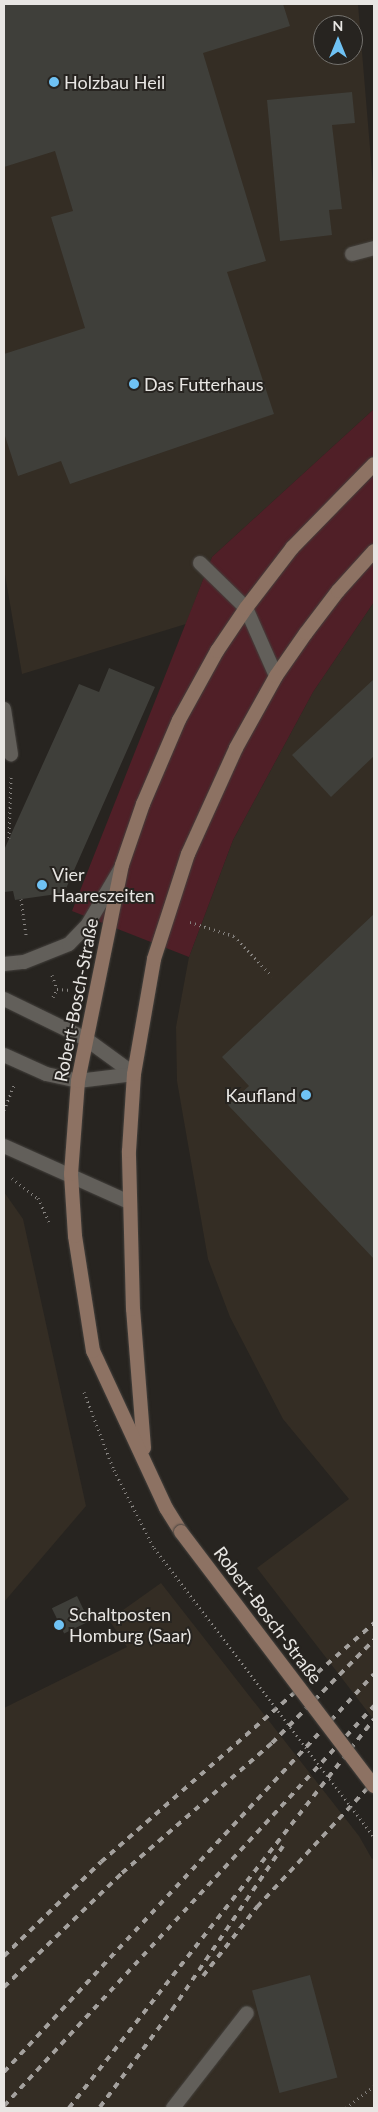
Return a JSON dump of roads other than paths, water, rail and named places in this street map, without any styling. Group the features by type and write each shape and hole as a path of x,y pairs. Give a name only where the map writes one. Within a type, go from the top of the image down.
{"main road":[{"name":"Robert-Bosch-Straße","path":"374,464 292,548 246,608 217,650 179,720 143,804 122,865 86,1039 78,1082 71,1174 75,1236 93,1350 146,1459 166,1508 181,1532 374,1786"},
{"name":"Robert-Bosch-Straße","path":"146,1459 133,1309 129,1202 134,1074 154,958 166,915 188,854 236,748 276,676 338,591 374,552"}],"street":[{"path":"352,254 374,248"},
{"path":"200,563 246,608 276,676"},
{"path":"4,708 11,754"},
{"path":"4,964 24,962 69,944 88,924 122,865"},
{"path":"4,999 86,1039 134,1074"},
{"path":"4,1055 46,1074 78,1082 134,1074"},
{"path":"4,1146 71,1174 129,1202"},
{"path":"173,2108 247,2013"}],"railway":[{"path":"4,1956 101,1862 374,1623"},
{"path":"4,1987 122,1873 272,1743 374,1640"},
{"path":"4,2072 374,1674"},
{"path":"4,2106 374,1706"},
{"path":"69,2108 374,1719"},
{"path":"203,1976 257,1907 374,1781"},
{"path":"100,2107 172,2010 283,1846"}],"place":[{"name":"Holzbau Heil","path":"54,82"},
{"name":"Das Futterhaus","path":"134,384"},
{"name":"Vier Haareszeiten","path":"42,885"},
{"name":"Kaufland","path":"306,1095"},
{"name":"Schaltposten Homburg (Saar)","path":"59,1625"}]}
